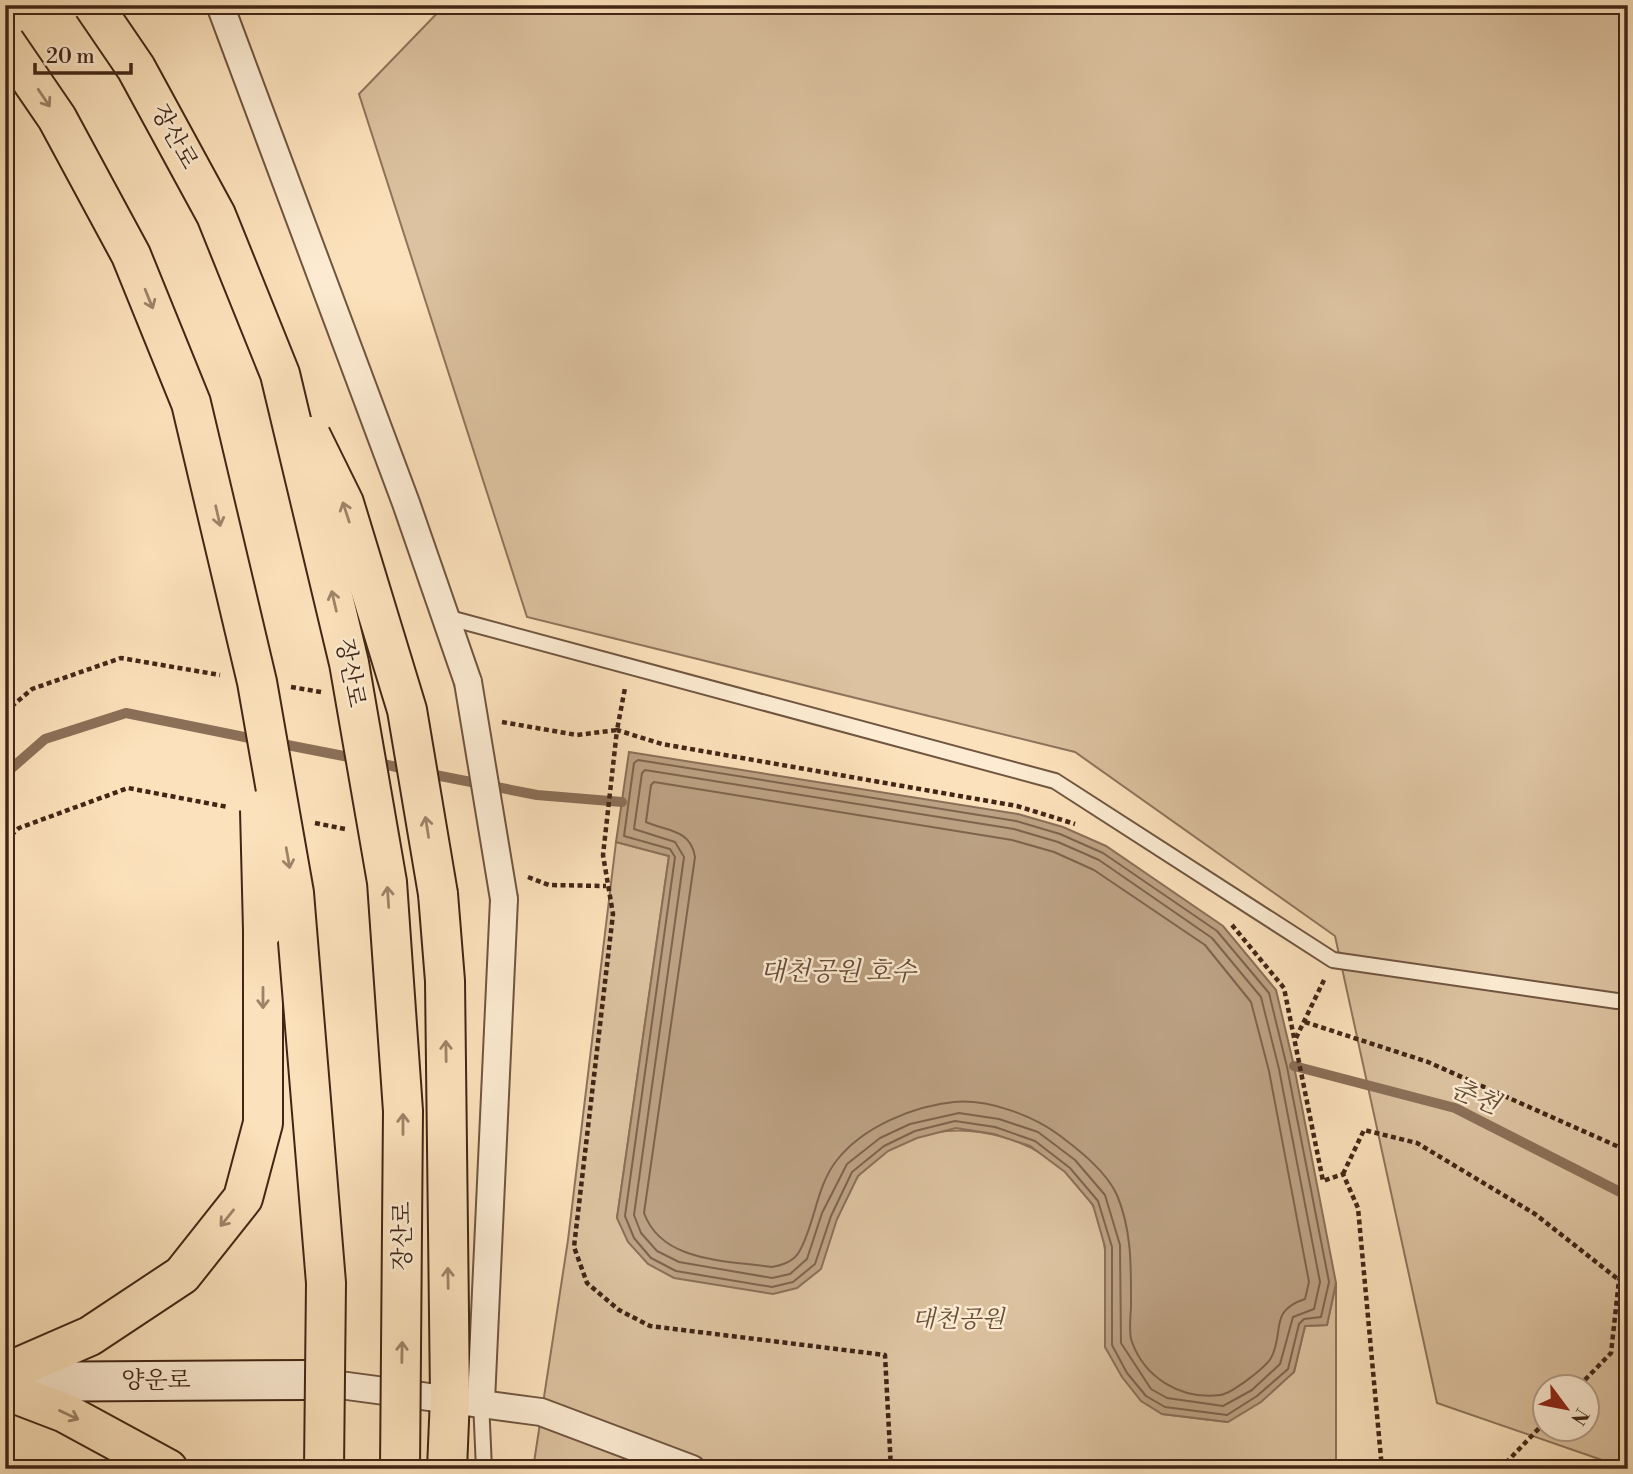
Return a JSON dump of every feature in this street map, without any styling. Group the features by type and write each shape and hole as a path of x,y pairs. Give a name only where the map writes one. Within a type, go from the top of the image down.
{"highway":[{"name":"장산로","path":"93,5 136,68 216,215 280,374 349,663 387,882 403,1111 400,1469"},
{"path":"5,42 57,118 131,255 191,403 257,682 294,894 326,1283 324,1469"},
{"path":"280,374 344,503 407,710 438,894 445,981 465,1399 447,1469"},
{"path":"5,1373 90,1336 182,1275 243,1198 263,1123 263,930 257,682"},
{"path":"5,1390 65,1413 169,1469"}],"main road":[{"name":"양운로","path":"5,1382 307,1380"}],"street":[{"path":"220,5 468,682 504,899 465,1399"},
{"path":"307,1380 465,1399 541,1412 692,1469"}],"lane":[{"path":"446,617 1055,781 1333,960 1617,1001"},
{"path":"465,1399 484,1469"}],"path":[{"path":"891,1469 885,1355 650,1326 619,1310 587,1283 574,1247 613,914 606,886 603,855 617,730 662,744 1017,806 1081,826"},
{"path":"526,876 549,885 606,886"},
{"path":"1230,922 1284,988 1323,1181 1343,1174 1364,1130 1417,1143 1535,1214 1619,1280 1628,1282"},
{"path":"1295,1039 1333,960"},
{"path":"1304,1022 1428,1062 1628,1151"},
{"path":"1343,1174 1358,1208 1382,1469"},
{"path":"1593,1372 1611,1353 1619,1280 1628,1269"},
{"path":"1500,1469 1532,1435"}],"green space":[{"path":"445,5 1628,5 1628,1469 1550,1442 1602,1442 1602,1372 1532,1372 1532,1436 1437,1403 1335,936 1075,752 527,617 359,94"},
{"name":"대천공원","path":"616,842 669,856 617,1218 837,1219 858,1176 884,1152 914,1138 947,1131 981,1132 1014,1141 1045,1156 1071,1177 1092,1204 1099,1219 1105,1254 1105,1347 1162,1414 1227,1422 1294,1372 1305,1326 1327,1325 1336,1283 1336,1469 533,1469 568,1240"}],"water":[{"name":"대천공원 호수","path":"629,752 1018,814 1063,827 1106,846 1223,926 1276,990 1294,1066 1336,1283 1327,1325 1305,1326 1294,1372 1261,1402 1228,1422 1162,1414 1141,1401 1122,1377 1105,1347 1105,1247 1093,1205 1065,1172 1030,1146 994,1134 956,1128 917,1138 888,1151 858,1176 837,1219 821,1269 797,1288 773,1294 674,1278 648,1264 628,1242 617,1218 669,856 616,842"}],"waterway":[{"path":"5,774 45,739 126,713 259,740"},
{"path":"277,743 359,759"},
{"path":"374,762 410,770"},
{"path":"425,773 537,795 622,802"},
{"name":"춘천","path":"1294,1066 1455,1108 1628,1196"}]}
